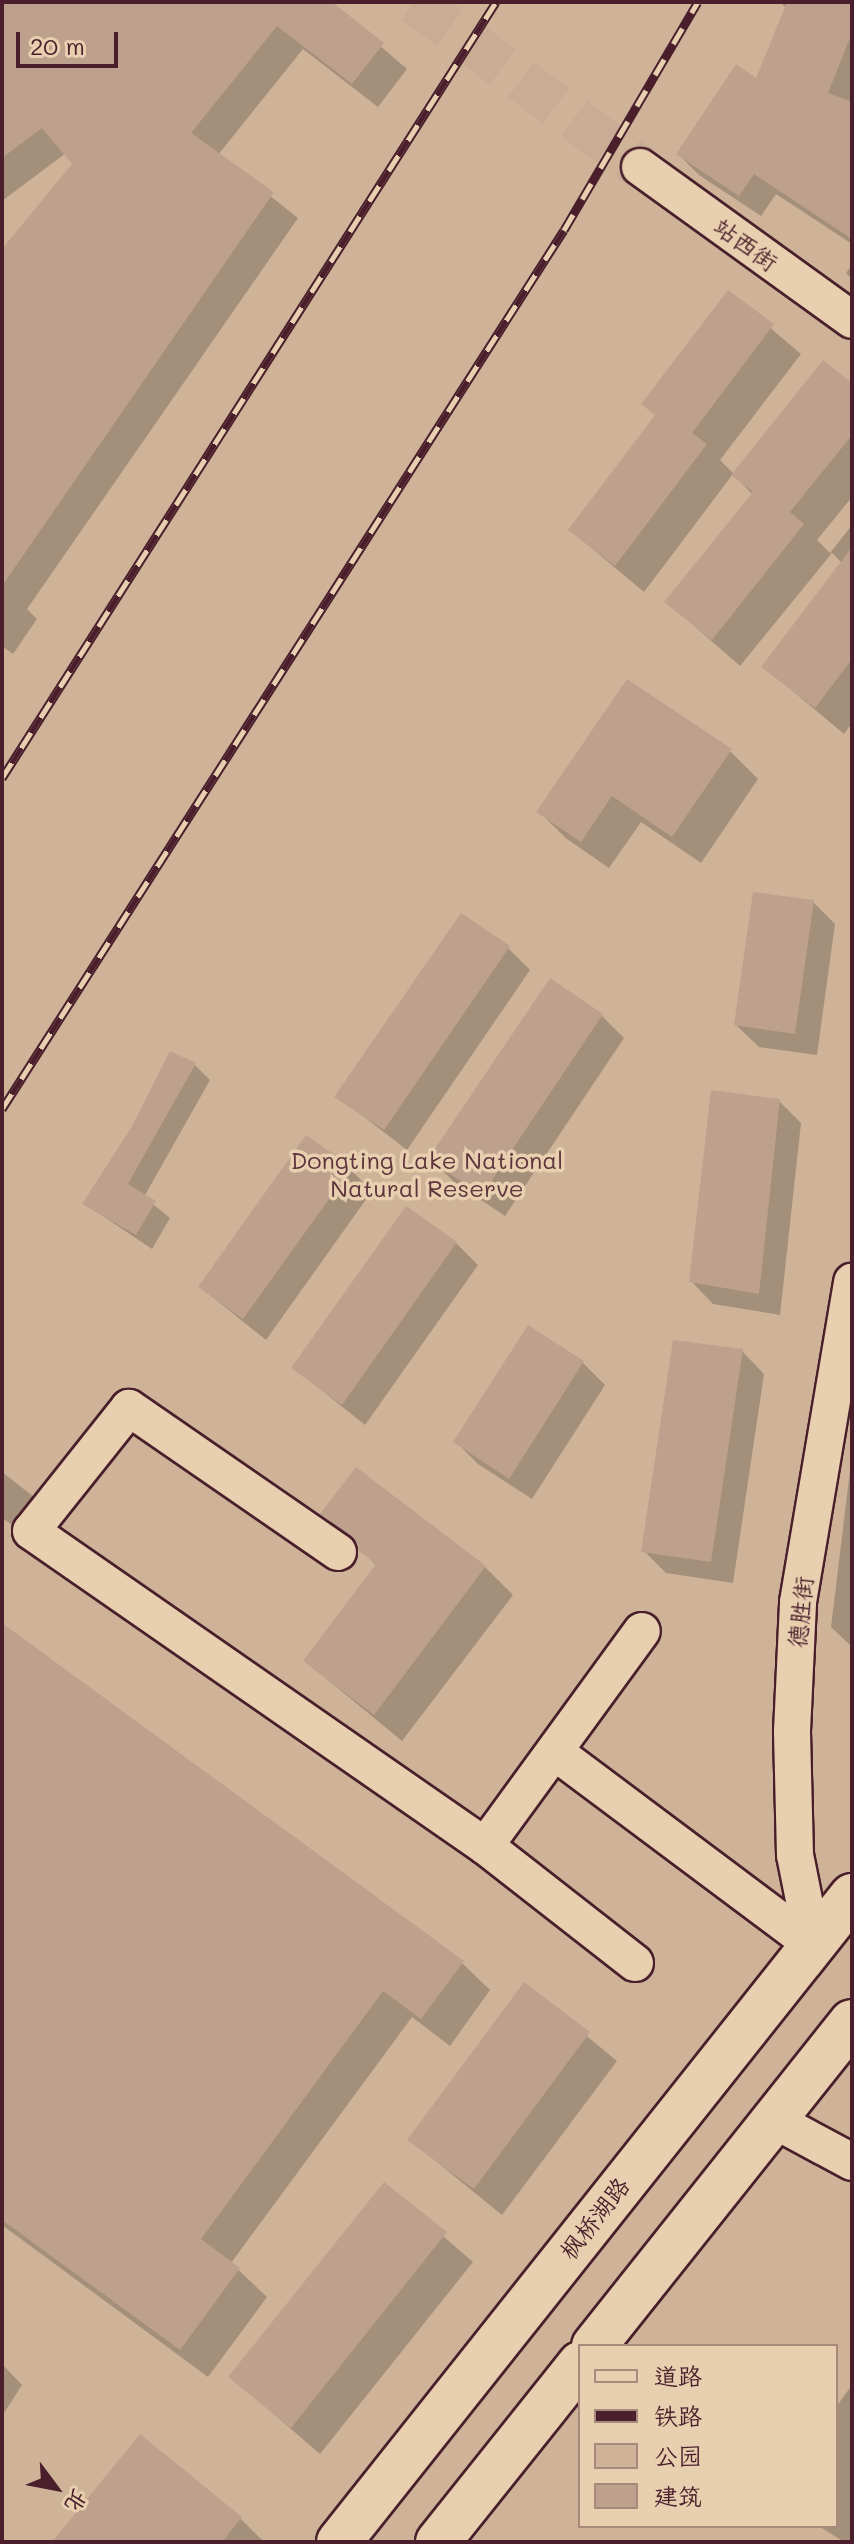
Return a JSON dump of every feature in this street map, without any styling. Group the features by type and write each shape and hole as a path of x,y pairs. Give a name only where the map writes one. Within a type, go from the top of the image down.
{"main road":[{"name":"枫桥湖路","path":"339,2542 852,1896"},
{"path":"596,2344 852,2022"},
{"path":"451,2538 578,2367"}],"street":[{"name":"站西街","path":"640,167 852,320"},
{"name":"德胜街","path":"813,1945 795,1855 792,1731 798,1602 852,1282"},
{"path":"338,1552 129,1408 31,1531 485,1846 635,1963"},
{"path":"485,1846 642,1631"},
{"path":"555,1752 813,1945"},
{"path":"774,2120 852,2162"}],"green space":[{"name":"Dongting Lake National Natural Reserve","path":"2,2 852,2 852,2542 2,2542"}],"building":[{"path":"2,2 332,2 384,43 352,84 277,26 191,133 274,192 2,586 2,249 72,164 42,128 2,158"},
{"path":"787,2 852,2 852,33 828,93 852,102 852,239 754,174 739,196 676,154 736,64 756,78"},
{"path":"728,290 774,324 692,433 707,444 615,566 568,530 655,415 641,404"},
{"path":"823,360 852,383 852,435 790,512 804,524 712,640 664,602 753,492 731,475"},
{"path":"852,547 852,659 815,708 761,667"},
{"path":"627,679 732,749 672,837 612,796 581,842 536,812"},
{"path":"753,892 814,900 795,1034 734,1025"},
{"path":"461,913 510,946 384,1130 334,1097"},
{"path":"550,978 603,1014 482,1195 428,1159"},
{"path":"170,1051 196,1063 128,1184 156,1201 136,1235 82,1204 131,1128"},
{"path":"711,1090 780,1099 759,1294 689,1282"},
{"path":"306,1135 352,1167 243,1319 198,1287"},
{"path":"406,1206 457,1242 342,1405 291,1368"},
{"path":"528,1325 584,1361 509,1479 453,1442"},
{"path":"673,1340 743,1349 711,1562 641,1552"},
{"path":"356,1467 486,1566 374,1715 303,1661 376,1564 359,1551 350,1535 320,1514"},
{"path":"2,1623 464,1961 421,2019 383,1991 201,2239 240,2268 180,2350 2,2220"},
{"path":"524,1982 590,2032 474,2189 407,2140"},
{"path":"384,2182 447,2232 291,2428 228,2377"},
{"path":"140,2434 242,2517 222,2542 52,2542"}],"tunnel":[{"path":"414,2 640,167"}],"railway":[{"path":"2,778 496,2"},
{"path":"2,1109 564,230 698,2"}]}
